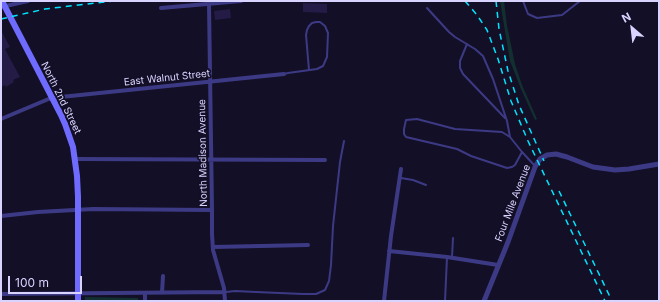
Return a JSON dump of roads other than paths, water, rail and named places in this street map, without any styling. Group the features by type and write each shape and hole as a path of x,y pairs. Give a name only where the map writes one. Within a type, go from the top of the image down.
{"main road":[{"name":"North 2nd Street","path":"2,5 65,124 73,147 77,176 78,301"}],"street":[{"path":"2,5 28,1"},
{"path":"161,8 241,1"},
{"name":"North Madison Avenue","path":"209,4 212,234 216,262 225,292 225,301"},
{"name":"East Walnut Street","path":"1,119 51,98 284,74"},
{"name":"Four Mile Avenue","path":"484,301 508,242 535,167 542,158 547,155 556,154 593,167 608,169 629,169 659,164"},
{"path":"75,159 326,160"},
{"path":"384,301 393,216 401,169"},
{"path":"1,216 78,210 212,210"},
{"path":"213,247 308,245"},
{"path":"389,251 447,257 498,265"},
{"path":"162,293 163,276"},
{"path":"1,294 225,292"},
{"path":"145,301 146,293"}],"lane":[{"path":"523,1 528,14 537,18 562,15 580,1"},
{"path":"427,8 449,32 483,56 494,79 510,137"},
{"path":"284,74 317,70 325,62 327,57 328,33 325,26 320,22 312,23 307,30 306,35 309,70"},
{"path":"467,44 460,61 460,68 463,74 506,119"},
{"path":"522,152 515,165 507,168 457,150 406,136 404,134 406,120 417,120 455,129 502,132 510,137 535,167"},
{"path":"225,292 235,291 316,294 325,290 329,281 334,218 340,162 344,141"},
{"path":"400,178 413,180 426,185"},
{"path":"452,258 453,238"},
{"path":"445,301 447,257"}],"railway":[{"path":"1,19 45,9 113,1"},
{"path":"465,1 487,30 511,101 528,141 605,301"},
{"path":"496,1 499,29 508,71 519,105 544,161"},
{"path":"559,191 612,301"}]}
